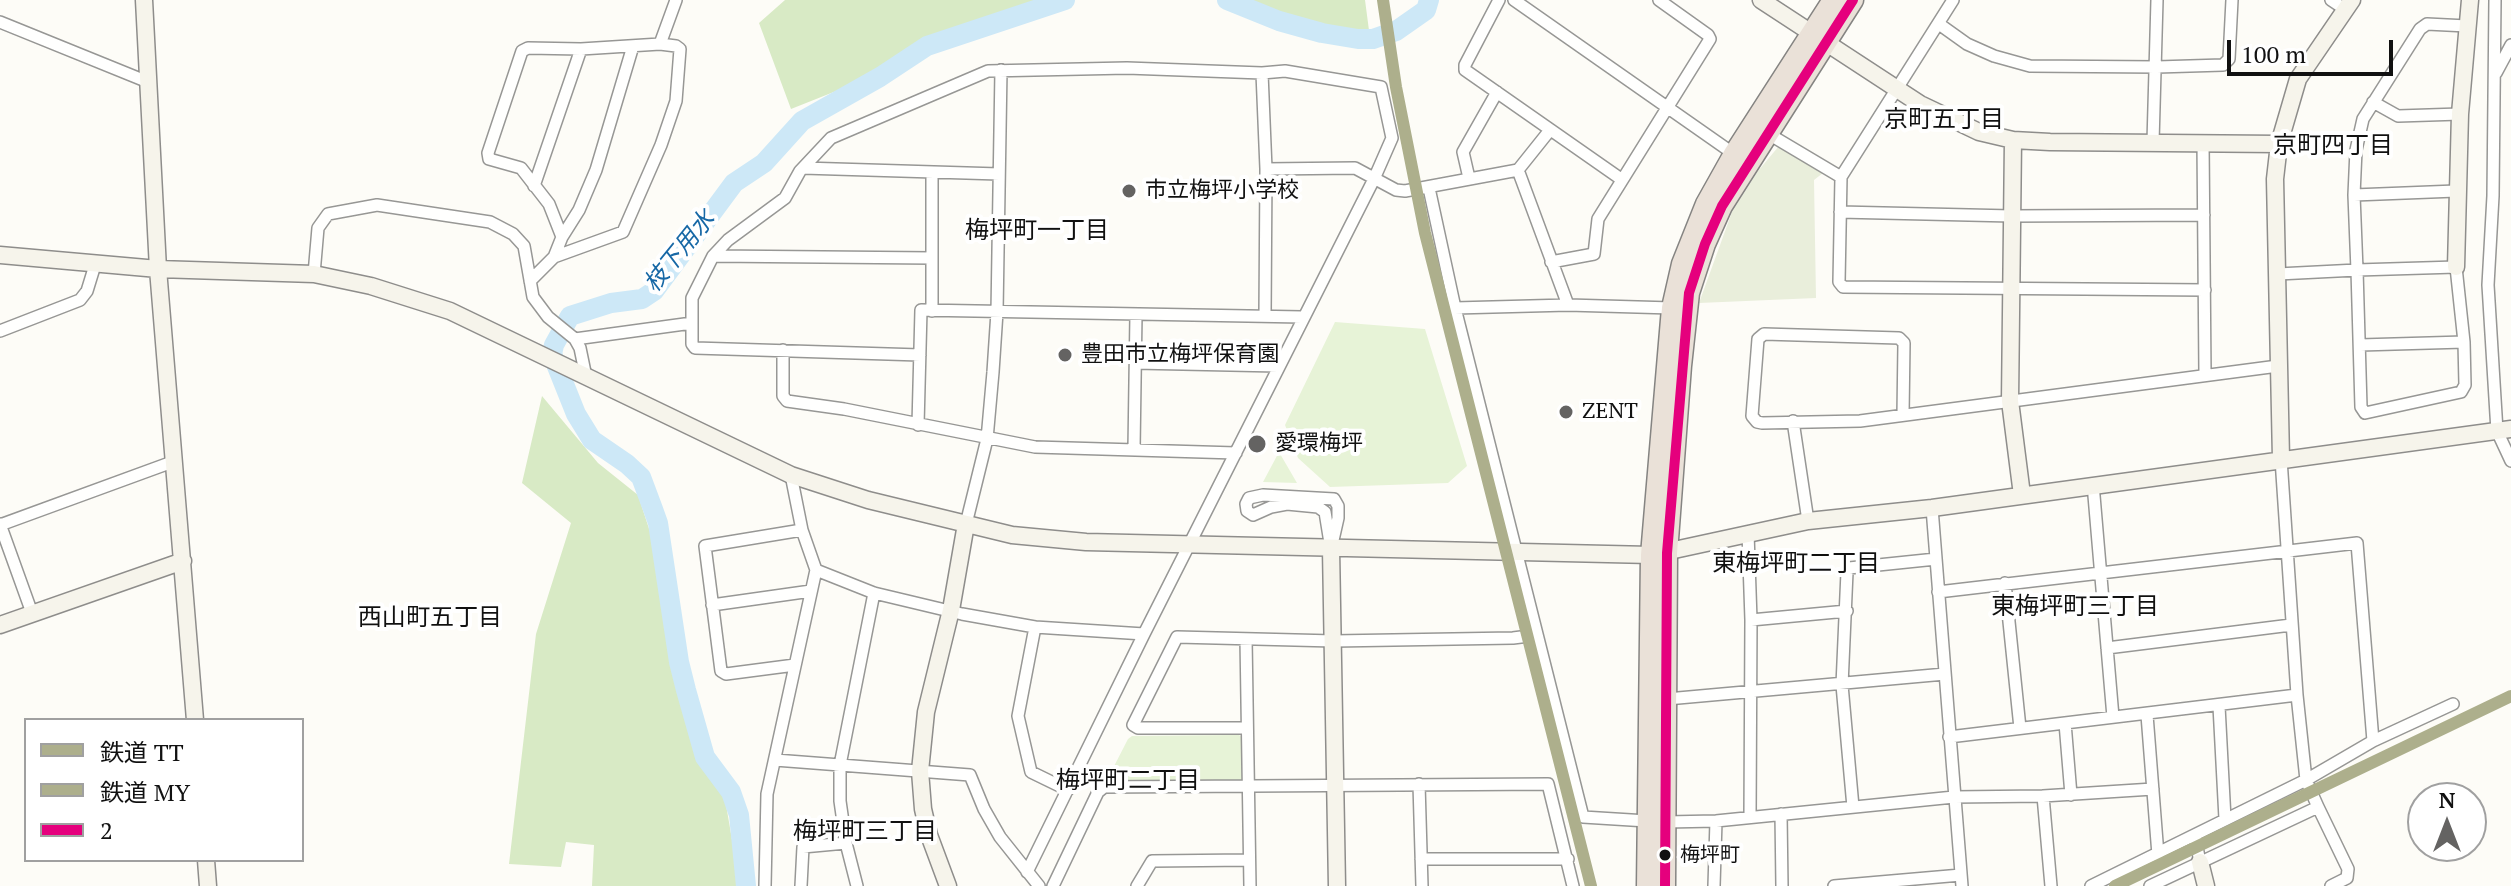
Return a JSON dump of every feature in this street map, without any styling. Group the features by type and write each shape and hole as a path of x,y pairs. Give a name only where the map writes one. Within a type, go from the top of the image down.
{"highway":[{"path":"1647,886 1657,821 1667,699 1659,554 1689,293 1705,244 1722,206 1767,133 1818,38 1833,0"},
{"path":"1665,886 1657,821 1659,554 1672,308 1682,264 1695,228 1734,154 1818,38 1853,0"}],"street":[{"path":"144,0 158,269 195,718"},
{"path":"660,44 676,0"},
{"path":"1499,0 1465,70 1621,179"},
{"path":"1514,0 1734,154"},
{"path":"1551,262 1594,254 1598,219 1710,39 1659,0"},
{"path":"1761,0 1896,88 1951,121 1979,132 2013,140 2279,144"},
{"path":"1953,0 1841,177 1839,282 1843,287 2205,290"},
{"path":"2153,142 2157,0"},
{"path":"1939,24 1967,44 1994,56 2030,66 2223,65 2229,59 2232,0"},
{"path":"2331,0 2349,5 2298,79 2279,144 2275,179 2281,459 2291,625 2306,780 2348,869 2347,878 2331,886"},
{"path":"2467,26 2427,24 2420,29 2363,119 2358,137 2354,195 2361,407 2365,413 2461,392 2465,385 2456,267 2456,191 2470,0"},
{"path":"2495,0 2488,285 2511,461"},
{"path":"0,22 148,82"},
{"path":"2495,77 2511,45"},
{"path":"530,281 554,257 579,210 596,170 633,46"},
{"path":"554,257 623,232 661,145 676,101 680,49 676,46 528,48 522,51 488,153 489,159 521,168 549,204 562,237"},
{"path":"534,186 581,49"},
{"path":"920,355 695,348 692,344 692,298 713,256 728,240 785,198 803,168 831,138 988,71 1127,68 1262,73 1285,71 1381,87 1392,138 1374,179 1302,317 1027,872"},
{"path":"943,884 923,809 920,771 926,712 987,439 997,312 1001,70"},
{"path":"1262,73 1266,169 1265,315"},
{"path":"1469,178 1463,152 1497,92"},
{"path":"2373,102 2398,116 2460,114"},
{"path":"1266,169 1355,168 1396,190 1429,188 1518,170 1550,130"},
{"path":"1767,133 1841,177"},
{"path":"2013,140 2010,401 2022,495"},
{"path":"2203,142 2205,374"},
{"path":"803,168 999,174"},
{"path":"1518,170 1568,305"},
{"path":"932,172 932,311"},
{"path":"1429,188 1455,308 1583,817 1716,821 1954,797 2071,795 2153,789"},
{"path":"2354,195 2456,191"},
{"path":"314,274 321,222 328,214 377,205 490,222 513,234 524,246 533,297 575,339 586,377"},
{"path":"1840,212 2012,216 2204,215"},
{"path":"0,255 158,269 314,274 371,286 450,311 791,475 868,500 1012,535 1071,541 1659,554 1808,521 1932,508 2505,430"},
{"path":"713,256 932,258"},
{"path":"0,331 80,300 87,291 95,265"},
{"path":"2278,274 2456,267"},
{"path":"1455,308 1568,305 1672,308"},
{"path":"918,425 921,310 1302,317"},
{"path":"1134,449 1136,314"},
{"path":"575,339 692,323"},
{"path":"1903,415 1904,343 1899,338 1764,334 1758,339 1752,416 1762,423 1860,421 2278,366"},
{"path":"2360,345 2464,342"},
{"path":"783,350 783,396 787,401 844,409 1035,447 1236,453"},
{"path":"1135,363 1278,366"},
{"path":"1793,421 1808,521"},
{"path":"32,613 0,524 175,461"},
{"path":"765,886 767,794 816,570 802,530 791,475"},
{"path":"2093,484 2113,717"},
{"path":"1331,549 1338,518 1338,506 1334,499 1263,495 1249,498 1247,511 1253,515 1287,504 1318,507 1325,512 1331,549 1334,641 1337,886"},
{"path":"1834,886 1962,880 1932,508"},
{"path":"795,665 726,674 721,671 705,546 802,530"},
{"path":"1748,533 1750,817"},
{"path":"1938,592 2357,543 2373,741"},
{"path":"1853,807 1842,685 1847,572 1849,568 1936,559"},
{"path":"0,625 183,561"},
{"path":"816,570 874,593 1035,627 1144,634"},
{"path":"2005,583 2020,728"},
{"path":"712,605 811,591"},
{"path":"857,886 840,801 840,765 874,593"},
{"path":"1751,620 1847,611"},
{"path":"2107,648 2291,625"},
{"path":"1035,627 1018,716 1031,772 1068,790"},
{"path":"1247,728 1138,728 1133,725 1177,637 1334,641 1537,635"},
{"path":"1246,639 1250,886"},
{"path":"1667,699 1945,674"},
{"path":"1949,737 2297,695"},
{"path":"2091,886 2195,837 2306,780 2373,741 2453,704"},
{"path":"2219,706 2225,819"},
{"path":"2147,715 2158,855"},
{"path":"2065,723 2071,795"},
{"path":"775,760 970,775 1000,837 1039,886"},
{"path":"1053,886 1098,792 1104,787 1335,784 1548,784 1573,886"},
{"path":"1419,784 1422,886"},
{"path":"2043,796 2051,886"},
{"path":"2150,886 2318,807"},
{"path":"1781,814 1782,886"},
{"path":"1714,886 1716,821"},
{"path":"2195,837 2206,886"},
{"path":"801,886 803,847 846,843"},
{"path":"1421,859 1568,859"},
{"path":"1137,886 1152,861 1249,860"},
{"path":"206,862 208,886"}],"green space":[{"path":"785,0 1068,0 1058,7 972,37 791,109 759,23"},
{"path":"1245,0 1365,0 1370,38 1316,28 1259,11"},
{"path":"1779,146 1823,173 1814,180 1816,298 1699,303 1732,212 1758,171"},
{"path":"1335,322 1425,329 1467,466 1448,483 1330,487 1298,458 1285,425"},
{"path":"542,396 598,463 638,495 673,602 678,690 719,764 740,886 592,886 594,845 566,842 561,867 509,864 536,634 571,523 522,483"},
{"path":"1279,452 1297,483 1263,482"},
{"path":"1239,735 1244,739 1243,780 1240,783 1114,784 1108,778 1132,736"}],"waterway":[{"name":"枝下用水","path":"746,886 739,815 731,792 705,757 679,662 658,523 641,477 592,440 576,414 552,354 554,345 570,316 611,303 642,299 654,291 734,183 764,163 802,121 880,77 927,46 1065,0"},
{"name":"枝下用水","path":"1227,0 1279,21 1358,39 1373,39 1396,31 1426,10 1429,0"}],"rail line":[{"name":"TT","path":"1383,0 1396,87 1425,233 1591,886"},
{"name":"MY","path":"2115,886 2511,696"}],"transit line":[{"name":"2","path":"1665,886 1667,553 1689,293 1705,244 1722,206 1853,0"}],"place":[{"name":"市立梅坪小学校","path":"1129,191"},
{"name":"豊田市立梅坪保育園","path":"1065,355"},
{"name":"ZENT","path":"1566,412"},
{"name":"愛環梅坪","path":"1257,444"},
{"name":"梅坪町","path":"1665,855"}],"district":[{"name":"京町五丁目","path":"1944,120"},
{"name":"京町四丁目","path":"2333,146"},
{"name":"梅坪町一丁目","path":"1037,231"},
{"name":"東梅坪町二丁目","path":"1796,564"},
{"name":"東梅坪町三丁目","path":"2075,607"},
{"name":"西山町五丁目","path":"430,618"},
{"name":"梅坪町二丁目","path":"1128,781"},
{"name":"梅坪町三丁目","path":"865,832"}]}
